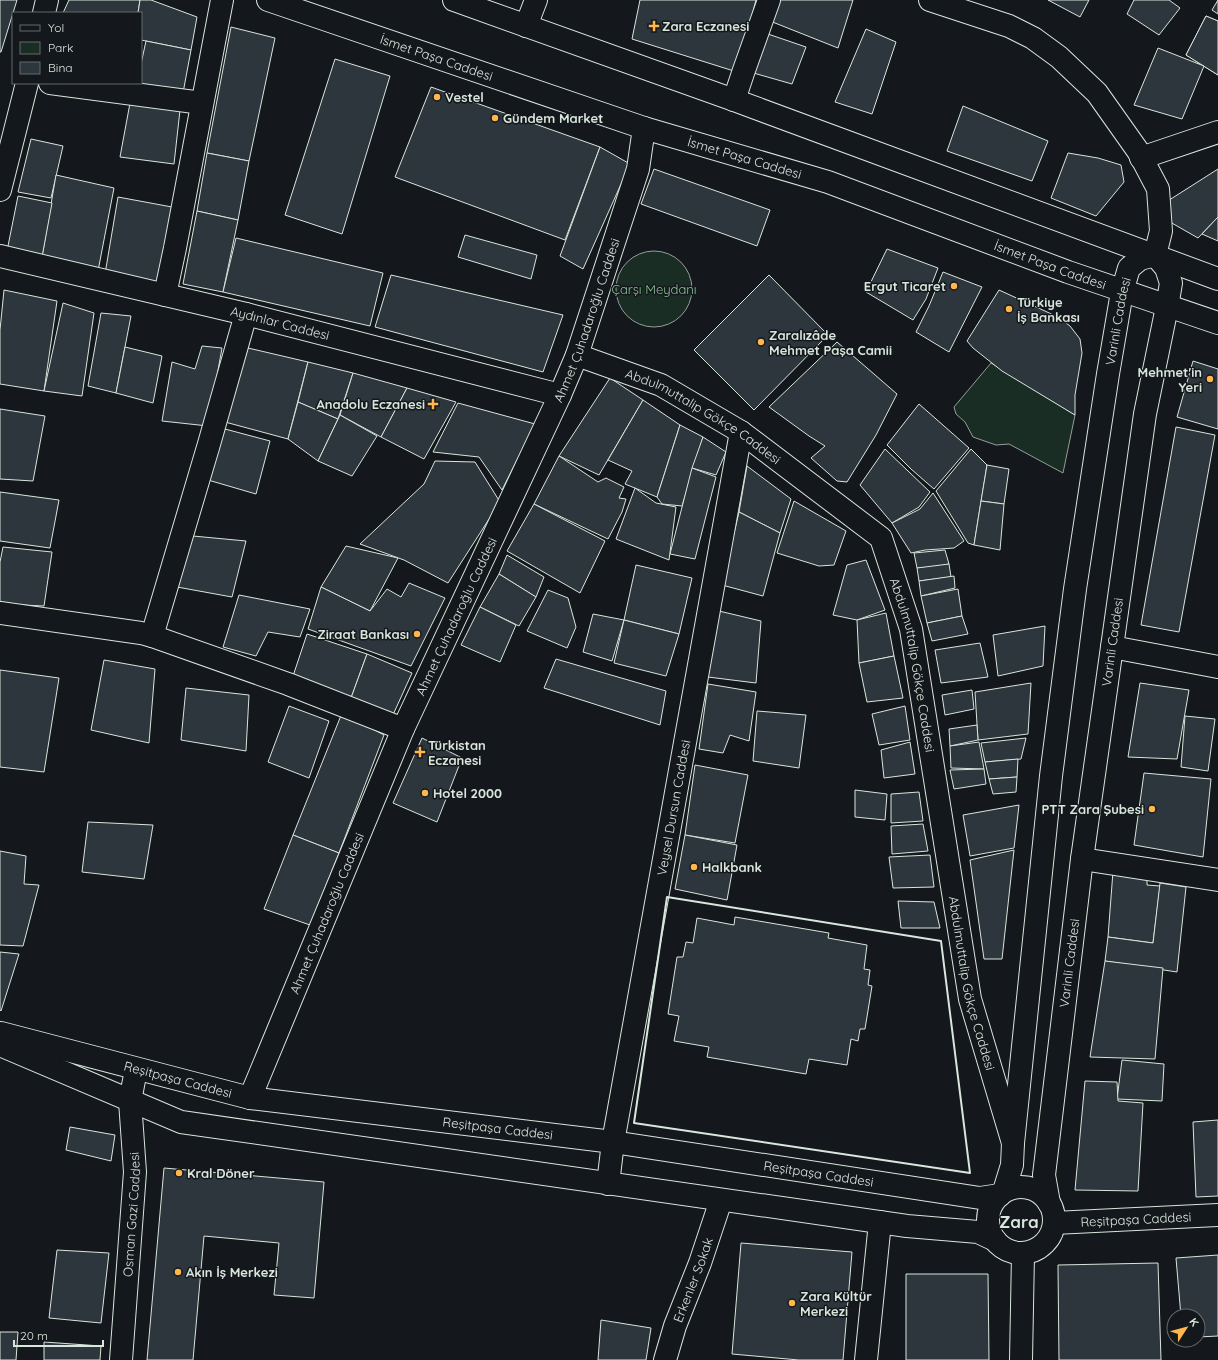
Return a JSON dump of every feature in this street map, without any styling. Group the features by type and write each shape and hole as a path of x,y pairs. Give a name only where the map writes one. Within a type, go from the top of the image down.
{"main road":[{"path":"44,12 47,0"},
{"path":"165,294 222,0"},
{"name":"İsmet Paşa Caddesi","path":"268,0 644,128 828,182 1122,292 1218,323"},
{"path":"454,0 734,100 1218,279"},
{"path":"526,26 536,0"},
{"path":"734,100 770,0"},
{"path":"930,0 1009,26 1033,38 1054,54 1097,92 1141,158 1158,189 1161,231 1155,256"},
{"path":"0,190 27,84"},
{"path":"58,84 202,103"},
{"name":"Ahmet Çuhadaroğlu Caddesi","path":"250,1098 403,729 560,395 577,355 638,168 644,128"},
{"path":"1141,158 1218,132"},
{"name":"Aydınlar Caddesi","path":"0,256 246,314 560,395"},
{"name":"Varinli Caddesi","path":"1002,1193 1012,1164 1012,1143 1051,776 1076,589 1122,292 1129,268 1140,259 1155,256 1166,268 1171,283 1145,414 1082,859 1044,1175 1052,1213"},
{"path":"152,636 246,314"},
{"name":"Abdulmuttalip Gökçe Caddesi","path":"577,355 661,386 742,432 881,538 911,629 970,999 1012,1143"},
{"name":"Veysel Dursun Caddesi","path":"608,1184 613,1142 742,432"},
{"path":"0,613 141,632 288,684 403,729"},
{"path":"1112,647 1218,667"},
{"path":"1082,859 1218,880"},
{"name":"Reşitpaşa Caddesi","path":"0,1033 136,1070 250,1098 613,1142 980,1198 1002,1193"},
{"path":"0,1045 181,1122 907,1226 978,1232 995,1240"},
{"name":"Osman Gazi Caddesi","path":"122,1360 135,1172 130,1101 136,1070"},
{"path":"1024,1187 1043,1195 1052,1213 1052,1233 1047,1241 1032,1252 1022,1254 1003,1248 990,1232 988,1222 989,1212 993,1202 1002,1193 1014,1188 1024,1187"},
{"name":"Erkenler Sokak","path":"665,1360 675,1326 700,1263 721,1200"},
{"name":"Reşitpaşa Caddesi","path":"1052,1213 1218,1215"},
{"path":"866,1360 880,1222"},
{"path":"1021,1360 1022,1254"}],"green space":[{"name":"Çarşı Meydanı","path":"654,251 668,254 681,262 689,275 692,289 689,303 681,316 668,324 654,327 640,324 627,316 619,303 616,289 619,275 627,262 640,254"},
{"path":"991,363 1075,415 1063,473 1009,444 996,445 973,437 965,422 956,414 954,407"}],"building":[{"path":"0,0 17,0 13,12 12,12 12,16 0,52"},
{"path":"69,0 140,0 138,12 63,12"},
{"path":"140,0 151,0 197,17 191,50 142,40 142,12 138,12"},
{"path":"640,0 756,0 737,72 632,39"},
{"path":"779,0 853,0 838,48 770,21"},
{"path":"1048,0 1089,0 1080,17"},
{"path":"1134,0 1169,0 1180,8 1159,35 1127,14"},
{"path":"1218,0 1218,14 1212,10"},
{"path":"1206,16 1218,21 1218,75 1186,55"},
{"path":"1206,16 1218,21 1218,75 1186,55"},
{"path":"231,27 275,38 249,161 207,153"},
{"path":"866,29 896,42 872,114 835,102"},
{"path":"765,33 806,47 792,84 750,72"},
{"path":"146,41 191,50 183,93 136,86 137,84 142,84 142,59"},
{"path":"1158,48 1204,66 1182,119 1134,105"},
{"path":"335,59 390,76 342,234 285,215"},
{"path":"431,87 600,147 565,240 395,177"},
{"path":"130,103 180,110 174,164 120,157"},
{"path":"963,106 1048,141 1032,181 947,151"},
{"path":"31,139 63,146 51,198 18,192"},
{"path":"600,147 630,164 583,269 560,256"},
{"path":"207,153 249,161 238,220 197,211"},
{"path":"1068,153 1098,158 1121,165 1124,182 1096,216 1051,198"},
{"path":"654,169 770,210 757,246 641,204"},
{"path":"1218,169 1218,217 1198,238 1170,222 1163,204"},
{"path":"56,175 114,188 98,271 42,257"},
{"path":"18,196 52,203 42,257 7,251"},
{"path":"118,197 172,207 158,287 105,274"},
{"path":"197,211 238,220 223,292 183,284"},
{"path":"1218,217 1218,241 1202,234"},
{"path":"465,235 537,255 531,279 458,257"},
{"path":"236,238 383,273 370,326 223,292"},
{"path":"887,249 938,268 926,299 913,320 866,292"},
{"path":"943,272 982,287 949,352 916,332"},
{"path":"391,275 563,315 543,372 375,327"},
{"name":"Zaralızâde Mehmet Paşa Camii","path":"769,275 828,335 754,410 694,350"},
{"path":"4,290 57,301 44,391 0,384 0,330"},
{"path":"999,290 1058,317 1070,326 1080,339 1082,353 1075,395 1075,415 1002,371 973,348 967,341"},
{"path":"63,303 94,313 82,396 44,391"},
{"path":"101,313 131,316 116,393 88,386"},
{"path":"837,342 897,394 876,435 847,482 837,481 811,458 825,446 769,407"},
{"path":"202,346 222,348 208,426 162,421 172,362 195,369"},
{"path":"125,347 162,356 153,403 116,393"},
{"path":"248,348 308,362 288,439 225,422"},
{"path":"1193,361 1218,369 1218,429 1177,417"},
{"path":"308,362 353,373 338,419 298,402"},
{"path":"353,373 407,388 381,437 340,415"},
{"path":"610,378 643,400 599,475 559,456"},
{"path":"407,388 456,402 424,459 381,437"},
{"path":"643,400 680,425 657,497 625,484 632,471 608,460"},
{"path":"298,402 338,419 318,461 288,439"},
{"path":"458,403 535,424 502,490 479,457 433,452"},
{"path":"919,404 969,448 934,489 887,445"},
{"path":"0,409 45,416 33,481 0,479"},
{"path":"340,415 377,436 352,476 318,461"},
{"path":"680,425 703,437 682,506 662,504 657,497"},
{"path":"1176,427 1215,435 1179,632 1141,625"},
{"path":"225,429 270,441 256,494 208,480"},
{"path":"703,437 726,452 716,475 692,468"},
{"path":"885,449 930,492 919,507 892,523 860,485"},
{"path":"971,449 987,465 974,545 968,543 936,491"},
{"path":"559,456 598,482 606,478 624,487 619,498 626,499 622,512 608,539 534,504"},
{"path":"435,461 475,462 500,502 448,583 404,560 360,544 424,484"},
{"path":"987,465 1009,469 1004,504 981,501"},
{"path":"747,466 791,499 780,533 739,512"},
{"path":"692,468 716,477 695,559 670,554"},
{"path":"635,488 656,503 676,507 669,560 616,539"},
{"path":"0,492 59,500 50,548 0,541"},
{"path":"933,493 964,541 954,548 925,550 911,553 892,523 920,509"},
{"path":"794,501 846,531 834,565 819,566 777,553"},
{"path":"981,501 1004,504 1000,550 974,545"},
{"path":"534,504 605,541 580,593 507,551"},
{"path":"739,512 780,533 763,596 722,585"},
{"path":"193,536 246,541 232,597 177,587"},
{"path":"346,546 398,558 370,611 321,587"},
{"path":"3,547 52,552 44,606 0,604 0,562"},
{"path":"945,550 949,564 917,568 914,553"},
{"path":"507,555 544,577 536,597 499,574"},
{"path":"866,560 885,610 857,620 833,615 847,565"},
{"path":"949,564 951,577 919,581 917,568"},
{"path":"636,565 692,578 679,634 624,620"},
{"path":"499,574 536,597 519,626 480,607"},
{"path":"954,576 955,588 921,596 919,581"},
{"path":"409,583 445,598 411,666 308,629 321,587 370,611 387,589 401,597"},
{"path":"958,589 962,616 927,623 921,596"},
{"path":"548,590 568,598 576,627 567,648 527,631"},
{"path":"239,595 310,609 300,637 268,632 256,656 223,647"},
{"path":"480,607 516,625 500,662 461,645"},
{"path":"719,611 761,621 756,683 708,677"},
{"path":"886,613 894,656 859,663 857,620"},
{"path":"593,614 624,620 612,661 583,652"},
{"path":"962,616 968,634 932,641 927,623"},
{"path":"624,620 679,634 666,676 614,663"},
{"path":"1045,626 1043,666 998,676 993,635"},
{"path":"307,634 367,654 351,698 292,679"},
{"path":"980,643 988,677 941,683 935,650"},
{"path":"367,654 412,673 392,717 351,698"},
{"path":"894,656 903,698 867,702 859,663"},
{"path":"556,659 666,691 660,725 544,688"},
{"path":"104,660 155,669 149,743 91,730"},
{"path":"0,670 59,678 44,772 0,767"},
{"path":"1031,683 1028,734 978,740 975,692"},
{"path":"1140,683 1189,690 1177,759 1128,757"},
{"path":"708,684 756,692 749,741 730,735 723,753 699,749"},
{"path":"186,688 249,695 246,751 181,740"},
{"path":"972,690 974,709 945,715 942,695"},
{"path":"289,706 329,721 309,778 268,762"},
{"path":"905,706 910,740 879,745 872,714"},
{"path":"757,711 806,715 799,768 753,761"},
{"path":"342,713 384,735 339,853 293,835"},
{"path":"1185,716 1215,719 1208,771 1181,767"},
{"path":"977,725 978,740 950,746 949,729"},
{"path":"422,738 462,758 437,822 393,803"},
{"path":"1026,738 1021,759 985,762 981,743"},
{"path":"910,742 915,774 884,778 881,750"},
{"path":"979,742 984,769 951,768 950,746"},
{"path":"1018,759 1017,777 989,779 985,762"},
{"path":"695,765 748,775 735,843 685,835"},
{"path":"984,769 986,784 954,789 950,770"},
{"path":"1144,773 1211,779 1203,857 1134,845"},
{"path":"1017,777 1016,792 993,794 989,779"},
{"path":"855,790 887,794 885,820 855,817"},
{"path":"919,792 923,821 891,823 891,794"},
{"path":"1019,805 1014,848 970,856 963,815"},
{"path":"88,822 153,825 144,879 82,872"},
{"path":"923,824 928,851 892,854 891,826"},
{"path":"293,835 339,853 310,925 264,909"},
{"path":"685,835 737,845 727,900 675,889"},
{"path":"1014,850 1002,959 984,959 970,860"},
{"path":"0,851 26,856 24,884 39,885 23,946 0,945"},
{"path":"930,855 934,887 893,888 889,857"},
{"path":"1113,871 1147,874 1147,885 1160,886 1153,943 1108,937"},
{"path":"1160,883 1186,887 1177,972 1105,961 1108,937 1153,943"},
{"path":"898,901 934,902 940,928 901,928"},
{"path":"735,917 829,933 828,938 867,945 864,969 870,970 868,985 872,986 865,1029 860,1029 858,1041 851,1039 847,1065 809,1059 806,1074 707,1057 709,1047 674,1041 679,1016 668,1014 677,957 683,957 686,942 693,943 697,918 734,925"},
{"path":"0,952 19,954 1,1011 0,1010"},
{"path":"1105,961 1163,968 1155,1059 1090,1057"},
{"path":"1122,1060 1164,1064 1162,1101 1117,1099"},
{"path":"1085,1081 1117,1082 1118,1101 1143,1103 1138,1191 1075,1190"},
{"path":"1218,1120 1218,1196 1196,1197 1193,1122"},
{"path":"70,1127 115,1135 111,1161 66,1150"},
{"name":"Akın İş Merkezi","path":"164,1168 324,1182 314,1298 274,1295 279,1243 204,1236 193,1360 147,1360"},
{"name":"Zara Kültür Merkezi","path":"741,1243 852,1252 843,1360 799,1360 732,1354"},
{"path":"57,1250 109,1253 101,1323 49,1318"},
{"path":"1218,1255 1218,1336 1206,1337 1206,1308 1180,1308 1176,1258"},
{"path":"1158,1263 1161,1360 1059,1360 1058,1265"},
{"path":"906,1274 988,1274 989,1360 906,1360"},
{"path":"601,1320 651,1328 646,1360 598,1360"},
{"path":"0,1332 18,1332 16,1360 0,1360"},
{"path":"44,1342 101,1346 100,1360 44,1360"}],"wall":[{"path":"667,897 941,941 970,1173 634,1123 667,897"}],"place":[{"name":"Zara Eczanesi","path":"654,26"},
{"name":"Vestel","path":"437,97"},
{"name":"Gündem Market","path":"495,118"},
{"name":"Ergut Ticaret","path":"954,286"},
{"name":"Türkiye İş Bankası","path":"1009,309"},
{"name":"Zaralızâde Mehmet Paşa Camii","path":"761,342"},
{"name":"Mehmet'in Yeri","path":"1210,379"},
{"name":"Anadolu Eczanesi","path":"433,404"},
{"name":"Ziraat Bankası","path":"417,634"},
{"name":"Türkistan Eczanesi","path":"420,752"},
{"name":"Hotel 2000","path":"425,793"},
{"name":"PTT Zara Şubesi","path":"1152,809"},
{"name":"Halkbank","path":"694,867"},
{"name":"Kral Döner","path":"179,1173"},
{"name":"Akın İş Merkezi","path":"178,1272"},
{"name":"Zara Kültür Merkezi","path":"792,1303"}],"district":[{"name":"Zara","path":"1019,1221"}]}
